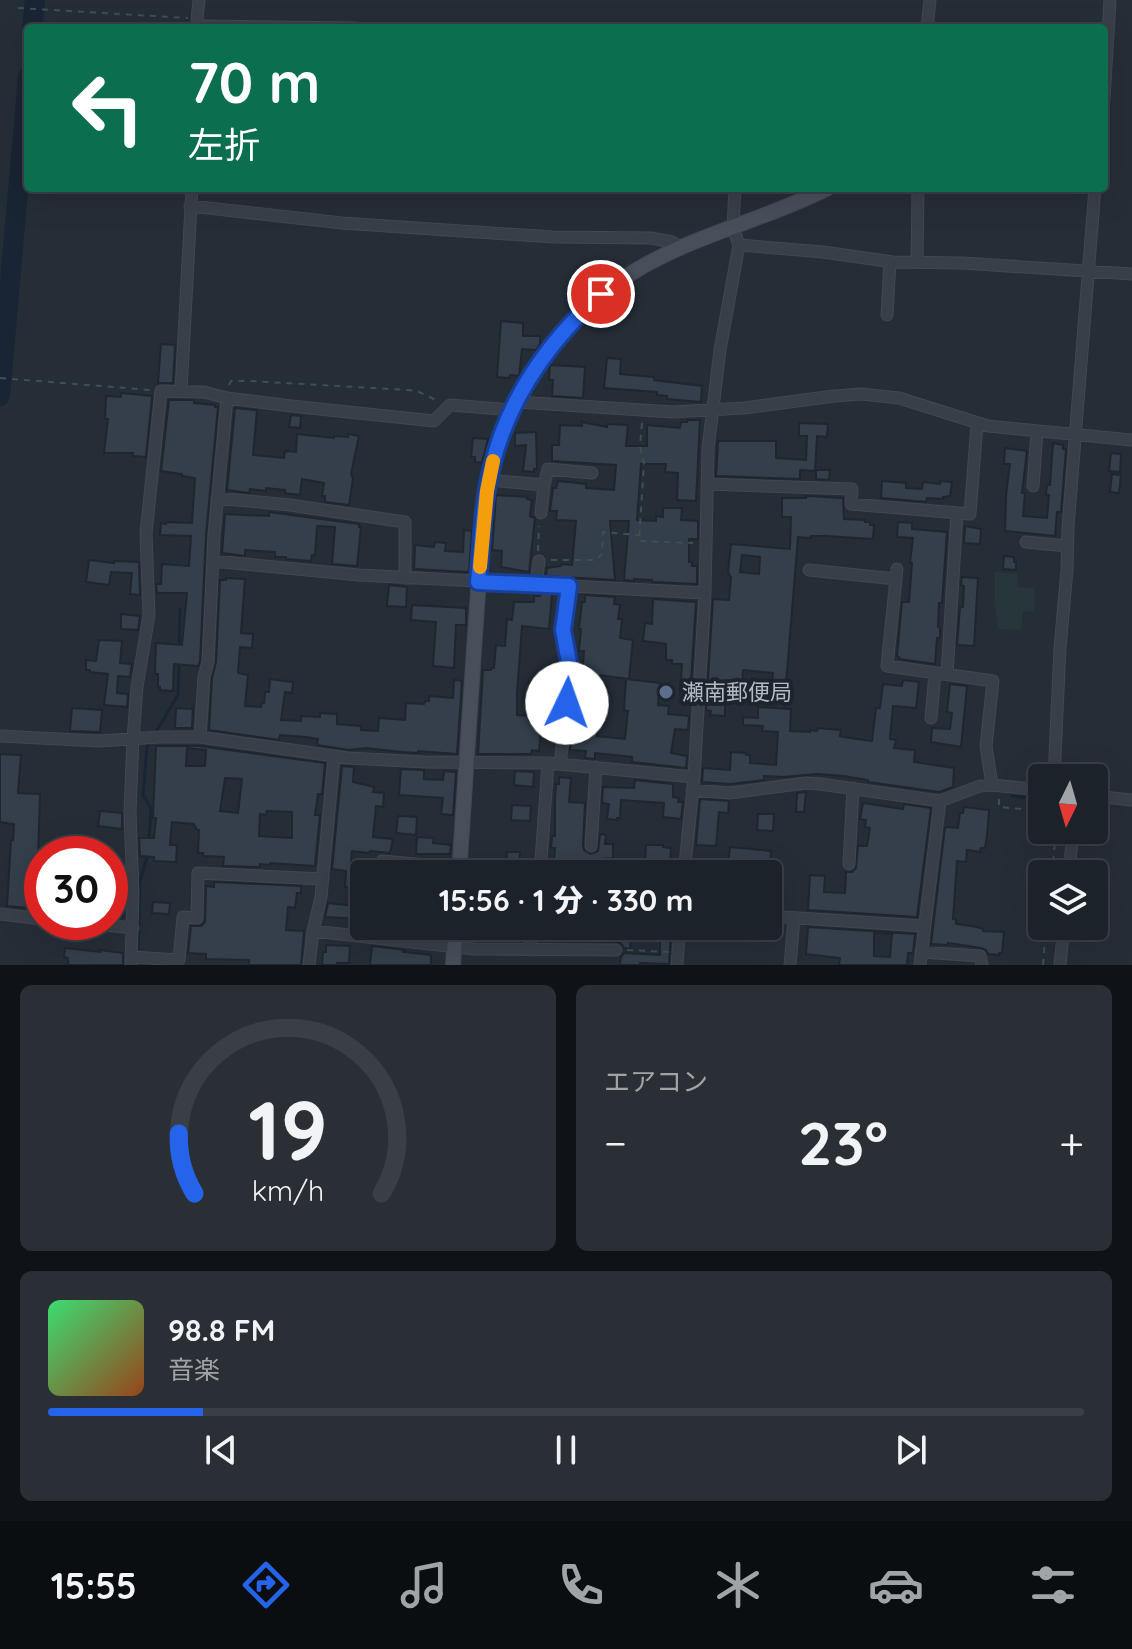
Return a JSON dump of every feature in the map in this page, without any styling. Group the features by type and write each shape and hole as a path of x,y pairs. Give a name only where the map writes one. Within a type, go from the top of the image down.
{"street":[{"path":"199,0 200,24"},
{"path":"927,24 930,0"},
{"path":"1108,32 1110,0"},
{"path":"181,391 192,192"},
{"path":"685,860 694,777 705,593 712,409 739,245 733,228 735,192"},
{"path":"461,860 478,582 489,480 504,430 515,406 542,357 584,310 617,282 680,247 820,192"},
{"path":"917,262 918,192"},
{"path":"1055,764 1067,546 1095,192"},
{"path":"190,206 354,224 553,237 651,238 672,242 680,247"},
{"path":"739,245 823,252 890,262 962,263 1132,274"},
{"path":"887,315 890,262"},
{"path":"323,879 198,873 197,918 183,917 179,960 145,957 132,961 130,812 133,739 149,615 146,533 161,391 204,392 224,398 434,421 446,409 515,406 673,412 744,408 861,394 919,403 977,424 1132,440"},
{"path":"200,737 208,662 224,398"},
{"path":"707,484 852,489 851,504 970,514 977,424"},
{"path":"1033,486 1037,431"},
{"path":"541,513 548,469 592,473"},
{"path":"489,480 544,485"},
{"path":"217,498 302,506 405,522 405,578"},
{"path":"931,718 941,674 957,513"},
{"path":"1026,542 1067,546"},
{"path":"213,561 405,578 705,593"},
{"path":"536,584 539,561"},
{"path":"809,570 896,574 887,666 993,681 986,746 996,785"},
{"path":"542,860 554,764 571,673 563,630 569,586"},
{"path":"0,736 98,741 200,737 334,757 404,762 554,764 694,777"},
{"path":"309,965 321,897 334,757"},
{"path":"591,846 596,767"},
{"path":"692,790 730,793 806,783 940,801 972,788 996,785 1028,788"},
{"path":"849,864 853,788"},
{"path":"1108,797 1132,800"},
{"path":"920,965 940,801"},
{"path":"0,914 24,917"},
{"path":"782,917 923,926"},
{"path":"790,965 794,918"},
{"path":"128,927 133,928"},
{"path":"313,931 454,947 616,950"},
{"path":"453,965 455,940"},
{"path":"530,940 530,950"},
{"path":"1060,965 1063,940"},
{"path":"921,952 980,956 982,965"}],"path":[{"path":"18,8 182,17 198,24"},
{"path":"0,378 161,391"},
{"path":"224,398 231,381 239,380 417,391 443,403 446,409"},
{"path":"643,411 640,446 644,463 639,541 706,543"},
{"path":"541,513 539,561 596,560 602,554 603,532 639,535"},
{"path":"996,785 999,807 1028,810"},
{"path":"1043,965 1045,940"},
{"path":"616,950 678,959"}],"shaded area":[{"path":"995,572 1018,574 1017,587 1035,588 1034,612 1023,611 1021,630 998,629"}],"building":[{"path":"501,321 523,323 523,336 540,336 536,350 522,349 519,376 497,377"},
{"path":"161,344 175,345 173,383 158,383"},
{"path":"607,358 621,359 620,374 702,386 701,402 667,399 667,396 657,395 657,392 604,388"},
{"path":"550,365 585,367 583,398 552,396"},
{"path":"121,393 152,396 146,457 133,456 133,453 104,453 108,419 105,419 106,396 121,397"},
{"path":"169,400 194,400 194,403 218,407 206,535 200,661 198,666 174,664 173,691 158,687 158,674 155,674 156,643 182,645 187,593 157,593 156,584 161,584 162,564 189,566 191,536 160,535 161,523 192,523 195,478 161,471"},
{"path":"235,408 257,410 253,455 284,458 285,451 296,452 297,434 334,438 348,437 348,434 359,436 351,474 349,505 325,502 325,496 322,496 324,483 302,479 300,495 266,488 266,491 250,489 249,493 227,490"},
{"path":"291,415 301,416 300,428 289,427"},
{"path":"700,420 696,501 677,500 678,473 665,472 666,464 641,464 637,520 656,521 656,516 663,517 663,508 682,508 681,520 698,521 698,539 689,539 689,562 697,566 697,584 624,580 629,521 610,521 615,580 546,576 547,568 572,565 576,521 556,520 557,511 550,511 553,488 556,488 558,481 586,484 586,488 614,490 616,465 552,461 552,445 559,445 560,425 582,426 582,422 607,427 607,424 628,425 626,446 647,446 647,425 680,428 681,422"},
{"path":"799,423 828,424 827,437 817,436 815,471 800,470 800,479 716,476 718,441 776,441 776,458 806,460 807,436 799,436"},
{"path":"536,432 537,469 534,472 523,471 526,445 515,446 515,433"},
{"path":"473,438 488,439 482,463 475,462 475,457 471,457"},
{"path":"1053,443 1066,449 1061,512 1057,512 1055,536 1005,531 1010,464 1004,464 1005,448 1027,451 1022,493 1025,493 1023,516 1047,518 1049,495 1046,495 1047,485 1050,485"},
{"path":"1111,453 1121,454 1120,472 1109,471"},
{"path":"816,470 830,470 829,480 816,479"},
{"path":"1112,474 1121,475 1119,493 1110,492"},
{"path":"882,481 906,483 906,488 922,489 923,482 952,482 950,496 927,498 926,502 881,498"},
{"path":"496,495 532,500 530,516 535,518 529,572 501,567 502,551 492,550"},
{"path":"782,498 843,498 844,519 870,522 874,525 873,539 798,537 786,684 772,682 773,673 743,670 742,685 725,684 725,716 710,715 711,711 706,710 713,599 729,600 731,544 790,549 791,517 782,517","holes":["742,555 760,557 759,574 740,572"]},
{"path":"269,512 359,524 357,566 332,564 335,527 317,526 315,556 312,555 311,561 275,557 275,552 245,550 245,556 222,553 225,514 269,516"},
{"path":"898,522 912,523 912,529 947,532 942,603 939,603 940,638 937,638 935,664 899,659 897,656 902,602 909,602 913,538 897,537"},
{"path":"965,526 981,529 980,544 964,543"},
{"path":"464,530 472,531 469,572 414,569 415,545 434,547 435,542 446,543 445,551 463,552"},
{"path":"1004,556 1014,557 1016,570 1003,569"},
{"path":"89,560 139,562 140,595 130,594 132,573 111,572 109,585 86,582"},
{"path":"962,577 978,578 974,646 957,645 960,607 963,607"},
{"path":"245,579 241,633 253,634 252,648 240,647 238,673 248,675 245,706 261,707 265,692 269,692 270,679 293,682 292,693 285,692 281,720 301,721 301,716 337,714 337,724 378,731 379,718 405,720 406,703 424,704 429,701 429,696 453,698 454,680 462,681 457,754 366,748 349,750 317,745 318,739 306,737 280,735 279,740 209,730 220,580"},
{"path":"389,585 407,587 406,607 387,606"},
{"path":"552,594 549,629 522,626 517,693 517,715 542,717 539,751 532,750 531,754 478,754 483,670 494,668 496,645 505,646 507,619 512,620 514,602 534,602 534,596"},
{"path":"585,595 615,597 614,604 620,605 618,619 622,619 620,638 633,640 629,679 598,675 592,732 597,736 625,739 628,711 624,710 626,679 660,683 658,705 669,706 668,714 689,716 688,730 675,729 671,753 687,756 686,768 632,762 632,757 595,753 595,759 585,758 586,751 570,750 579,675 582,675 584,651 579,651 579,629"},
{"path":"653,599 696,602 690,696 680,695 682,664 672,664 672,660 666,660 666,644 643,641 645,623 652,624"},
{"path":"412,605 466,608 466,625 456,625 454,668 433,666 436,622 411,620"},
{"path":"121,614 140,616 138,630 121,629"},
{"path":"99,640 122,641 120,663 132,664 130,677 118,676 117,693 128,694 127,707 104,705 108,674 86,670 86,660 96,661"},
{"path":"549,680 561,682 560,691 548,690"},
{"path":"903,680 919,682 916,708 893,706 890,739 896,740 894,748 915,750 914,762 954,768 953,787 939,792 817,774 764,776 764,780 730,784 702,782 703,768 730,770 731,752 750,755 750,763 776,765 778,732 762,731 763,726 743,725 743,717 758,718 758,707 791,709 790,731 810,732 818,728 841,730 840,736 872,741 883,684 902,686"},
{"path":"950,684 967,686 961,747 931,742 932,728 950,729 952,713 947,712"},
{"path":"193,705 192,728 175,728 176,708 192,709"},
{"path":"546,707 558,708 556,723 544,721"},
{"path":"72,708 102,710 100,732 70,731"},
{"path":"156,746 199,746 325,763 322,794 318,794 315,815 320,815 315,866 270,863 260,864 260,867 223,866 224,857 198,853 199,830 194,824 172,822 170,845 177,845 176,862 154,861 154,857 140,856 139,838 154,838 156,818 153,818","holes":["187,748 206,750 205,766 186,766","225,778 242,779 238,813 220,811","267,811 292,812 292,838 259,836 260,814 266,815"]},
{"path":"0,754 21,755 18,793 40,794 39,836 24,836 24,908 7,906 14,824 0,822"},
{"path":"342,766 354,767 353,782 374,787 373,792 384,793 383,807 376,806 373,837 393,839 390,853 352,851 350,887 345,887 346,871 332,869"},
{"path":"401,769 424,770 424,779 443,780 444,771 456,772 453,815 441,814 443,798 399,795"},
{"path":"515,771 534,772 533,787 514,785"},
{"path":"559,777 571,778 569,802 585,803 584,850 591,854 598,851 600,834 606,835 605,844 613,844 613,858 554,860 555,848 551,848 552,836 555,836 556,784 559,784"},
{"path":"635,780 673,784 673,797 683,802 681,819 663,817 664,803 621,800 620,818 607,819 609,804 602,803 603,787 634,788"},
{"path":"806,792 804,812 796,812 797,793"},
{"path":"700,799 729,801 728,813 719,812 716,846 696,845"},
{"path":"863,803 903,809 904,804 931,808 917,917 808,910 810,875 825,876 824,892 845,893 846,872 856,868 858,846 867,846 870,828 865,827 866,820 860,819"},
{"path":"512,805 531,806 530,821 511,820"},
{"path":"964,807 989,810 987,836 985,848 981,848 980,852 967,850 966,862 957,861 953,919 956,919 956,924 983,931 1004,932 1002,953 999,955 988,954 981,948 931,944 945,827 958,828"},
{"path":"100,811 122,813 122,829 98,826"},
{"path":"758,814 774,814 773,831 757,830"},
{"path":"398,816 417,817 416,835 396,833"},
{"path":"417,837 434,838 433,843 451,845 450,854 416,854"},
{"path":"646,845 671,848 670,860 645,860"},
{"path":"730,847 771,851 770,860 729,860"},
{"path":"507,852 520,852 520,860 507,860"},
{"path":"214,882 301,886 295,908 288,907 286,930 304,931 301,965 249,965 249,960 206,959 206,954 188,953 191,926 201,926 205,922 206,886 214,887"},
{"path":"153,902 170,903 169,914 152,913"},
{"path":"328,903 350,905 350,918 325,917"},
{"path":"808,927 915,934 913,953 908,953 907,965 839,965 840,958 806,954","holes":["874,933 892,934 890,957 874,956"]},
{"path":"631,940 630,949 617,942 589,941"},
{"path":"660,940 670,940 669,964 620,965 624,953 660,955"},
{"path":"326,945 350,946 349,963 322,965"},
{"path":"372,946 431,955 431,965 370,965"},
{"path":"65,948 123,953 123,965 68,965 68,958 64,957"}],"waterway":[{"path":"32,24 35,0"},
{"path":"0,396 24,123"},
{"path":"179,646 180,609"},
{"path":"154,735 178,695 179,661"},
{"path":"149,839 151,808 143,795 150,742"},
{"path":"1012,796 1028,798"},
{"path":"138,954 140,881 148,854"}],"slow traffic":[{"path":"480,567 493,461"}],"place":[{"name":"瀬南郵便局","path":"666,692"}],"route":[{"path":"567,703 571,673 563,630 569,586 478,582 487,491 504,430 542,357 601,294"}]}
